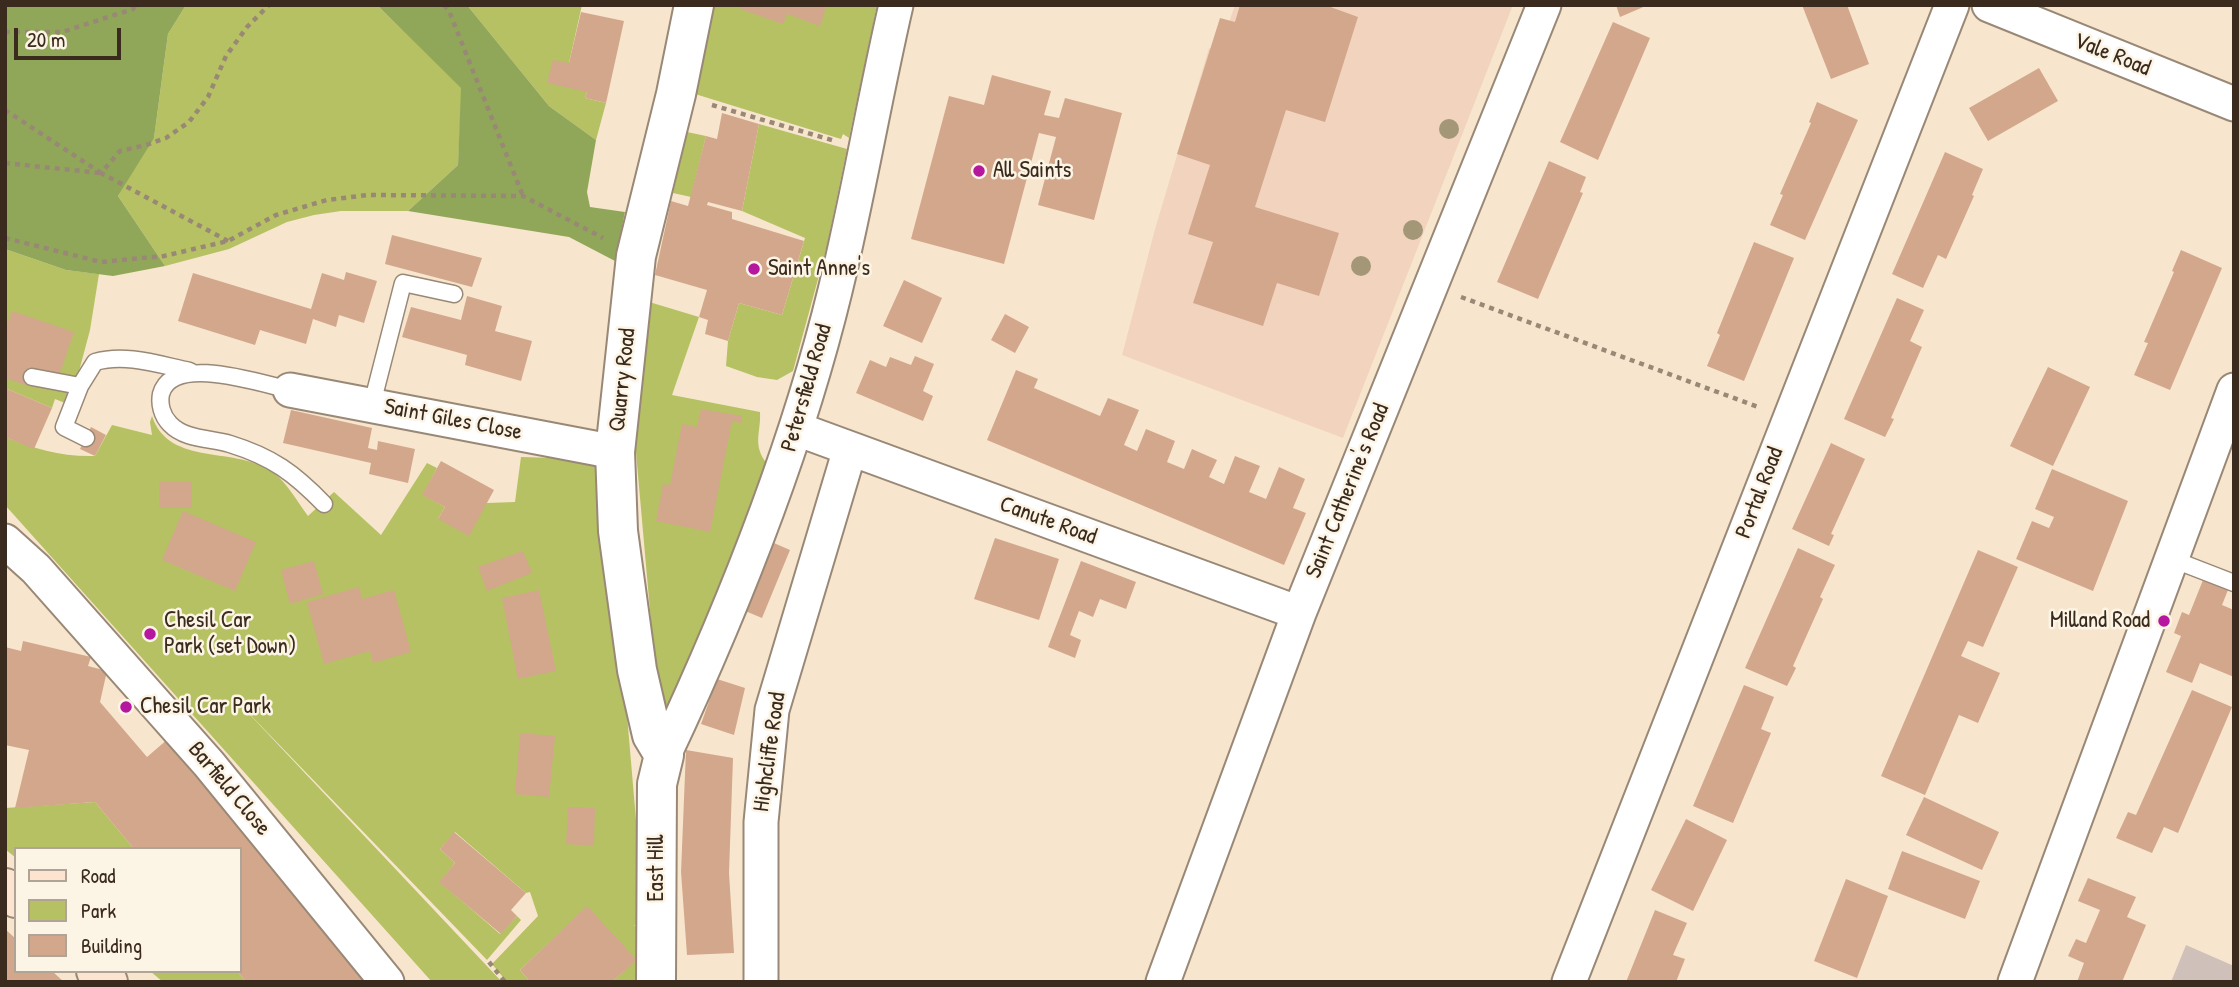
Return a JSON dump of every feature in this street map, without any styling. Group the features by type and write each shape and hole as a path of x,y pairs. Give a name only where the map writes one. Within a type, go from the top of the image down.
{"street":[{"name":"Quarry Road","path":"664,754 652,735 638,670 618,531 615,452 636,256 676,94 694,5"},
{"name":"Petersfield Road","path":"664,754 725,615 778,484 797,429 835,293 896,5"},
{"name":"Saint Catherine's Road","path":"1163,982 1299,613 1544,5"},
{"name":"Portal Road","path":"1569,982 1952,5"},
{"name":"Vale Road","path":"1989,5 2234,104"},
{"name":"Saint Giles Close","path":"290,390 615,452"},
{"path":"2015,982 2234,390"},
{"name":"Canute Road","path":"797,429 1299,613"},
{"name":"Highcliffe Road","path":"761,982 761,822 772,709 850,449"},
{"name":"Barfield Close","path":"5,541 36,569 209,764 387,982"},
{"name":"East Hill","path":"656,982 657,784 664,754"}],"lane":[{"path":"372,404 403,283 454,294"},
{"path":"86,438 64,427 80,386 95,362 105,359 133,359 290,390"},
{"path":"196,372 182,374 167,382 161,395 161,411 170,425 192,436 229,443 285,468 324,505"},
{"path":"32,377 80,386"},
{"path":"2172,559 2234,583"}],"path":[{"path":"127,5 134,7"},
{"path":"101,173 120,151 166,138 189,122 208,97 226,57 247,27 269,5"},
{"path":"444,5 523,196"},
{"path":"5,32 62,32 134,7"},
{"path":"676,94 866,150"},
{"path":"5,110 101,173 228,241"},
{"path":"5,163 101,173"},
{"path":"5,238 101,262 164,256 228,241 276,215 327,200 368,195 523,196 636,256"},
{"path":"1431,285 1790,419"},
{"path":"489,962 505,982"}],"shaded area":[{"path":"1235,5 1513,5 1343,438 1122,355 1155,229 1209,48 1219,51"},
{"path":"2186,945 2234,966 2234,982 2171,982"}],"green space":[{"path":"5,5 186,5 168,34 154,138 118,196 165,266 113,276 66,270 5,249"},
{"path":"186,5 377,5 462,88 458,165 408,211 341,211 314,215 287,222 229,249 165,266 118,196 146,145 154,138 168,34"},
{"path":"377,5 467,5 549,106 596,140 587,192 590,207 625,212 615,261 569,237 408,211 458,165 461,88"},
{"path":"467,5 582,5 569,63 587,92 585,98 606,103 596,140 549,106"},
{"path":"714,5 877,5 849,138 843,134 841,139 695,94"},
{"path":"759,124 847,149 827,246 793,371 777,380 757,377 726,366 728,341 739,303 782,315 805,238 742,211"},
{"path":"687,132 706,136 691,197 673,193"},
{"path":"5,249 66,270 99,274 90,330 70,405 55,399 52,408 5,388"},
{"path":"646,301 699,317 672,395 760,412 758,445 767,464 706,635 670,703 664,707 658,701 635,441"},
{"path":"152,416 161,432 173,443 189,450 259,465 274,473 308,516 334,492 381,535 427,463 437,468 423,495 445,507 438,519 487,503 515,502 521,457 591,459 606,470 645,925 633,925 642,927 644,982 612,982 636,960 587,907 520,970 530,982 507,982 492,964 538,916 530,892 526,893 455,832 440,849 455,863 440,882 500,934 517,916 521,920 487,960 236,700 502,982 432,982 5,505 5,437 49,451 95,456 112,425 152,435"},
{"path":"95,802 132,847 14,847 14,856 5,849 5,808"},
{"path":"152,973 239,973 246,982 163,982"}],"building":[{"path":"742,5 827,5 820,26 787,14 783,24 740,9"},
{"path":"1240,5 1325,5 1358,17 1325,122 1286,110 1255,207 1339,233 1319,296 1277,283 1263,326 1193,303 1213,242 1188,234 1210,165 1177,154 1220,18 1235,22"},
{"path":"1616,5 1648,5 1620,17"},
{"path":"1802,5 1847,5 1869,64 1831,79"},
{"path":"581,12 624,21 606,103 585,98 587,92 547,83 553,60 569,63"},
{"path":"1613,22 1650,38 1598,160 1560,142"},
{"path":"2039,68 2058,101 1988,141 1969,108"},
{"name":"All Saints","path":"992,75 1051,91 1044,115 1059,118 1065,98 1122,113 1094,220 1038,205 1056,137 1039,133 1004,264 911,239 949,96 984,105"},
{"path":"1817,102 1858,120 1805,240 1770,225"},
{"path":"722,113 759,124 742,211 708,202 707,205 732,212 732,219 804,241 782,315 739,303 728,341 705,334 708,320 699,317 707,290 655,275 671,201 688,206 706,136 717,139"},
{"path":"1945,152 1983,169 1946,259 1938,255 1923,288 1892,274"},
{"path":"1549,161 1586,177 1580,192 1583,193 1538,299 1497,282"},
{"path":"392,235 482,258 472,287 385,264"},
{"path":"1754,242 1794,258 1744,381 1707,366 1720,335 1717,333"},
{"path":"2181,250 2222,268 2170,390 2134,375 2148,343 2144,342"},
{"path":"346,272 377,281 364,323 339,315 336,327 313,319 306,344 260,330 255,345 178,321 193,273 311,309 322,273 344,280"},
{"path":"904,280 942,298 922,343 883,326"},
{"path":"467,296 502,306 495,331 532,341 521,381 465,365 467,355 402,337 411,307 461,320"},
{"path":"1897,298 1924,310 1910,341 1922,347 1885,437 1844,419"},
{"path":"12,311 74,332 59,376 35,368 28,386 5,378 5,330"},
{"path":"1005,314 1029,327 1015,353 991,340"},
{"path":"915,356 934,364 923,391 933,396 923,421 856,393 870,360 886,367 890,357 911,365"},
{"path":"2048,367 2090,387 2053,466 2010,446"},
{"path":"1016,370 1038,379 1034,388 1100,416 1108,398 1139,410 1124,445 1137,451 1146,429 1175,441 1167,462 1184,469 1192,449 1217,460 1209,477 1224,484 1235,456 1260,466 1249,492 1266,499 1279,467 1305,479 1293,508 1306,513 1284,565 987,440"},
{"path":"5,388 52,408 34,449 5,437"},
{"path":"701,409 742,416 741,423 732,421 710,532 656,521 663,484 670,485 682,424 697,427"},
{"path":"291,410 372,428 368,448 377,450 378,441 415,449 408,483 369,474 371,463 283,443"},
{"path":"91,427 106,435 95,456 80,449"},
{"path":"1831,443 1865,459 1831,534 1834,535 1829,546 1792,529"},
{"path":"441,461 494,490 469,536 438,519 445,507 422,495"},
{"path":"2052,469 2128,501 2093,591 2016,559 2032,521 2049,528 2054,517 2035,509"},
{"path":"159,482 192,482 192,508 159,508"},
{"path":"183,511 256,542 235,591 162,560"},
{"path":"995,538 1059,559 1039,620 974,599"},
{"path":"767,540 790,550 762,618 738,608"},
{"path":"1798,548 1835,565 1820,597 1823,599 1793,666 1796,668 1787,686 1745,668"},
{"path":"1978,550 2018,567 1983,647 1968,641 1961,656 2000,673 1978,723 1959,715 1925,795 1881,776"},
{"path":"523,551 532,573 487,591 478,567"},
{"path":"314,561 323,594 290,604 281,570"},
{"path":"1081,561 1136,582 1126,609 1100,599 1093,617 1079,611 1070,635 1081,640 1075,658 1048,647"},
{"path":"2203,580 2228,590 2222,605 2234,610 2234,677 2200,663 2192,683 2166,672 2181,636 2174,633 2182,612 2189,615"},
{"path":"359,587 362,599 394,590 411,652 373,663 370,651 324,664 307,602"},
{"path":"539,590 556,671 518,679 502,598"},
{"path":"23,641 91,657 88,666 107,671 100,702 147,757 169,738 374,982 246,982 239,973 242,973 242,847 132,847 95,802 15,808 29,750 5,745 5,647 21,651"},
{"path":"717,679 745,688 734,735 701,724"},
{"path":"1744,685 1774,697 1761,729 1771,733 1733,823 1693,806"},
{"path":"2192,690 2232,707 2178,833 2164,827 2152,853 2116,838 2128,812 2136,815"},
{"path":"520,733 555,736 549,797 515,794"},
{"path":"686,750 733,758 729,873 734,953 687,955 681,872"},
{"path":"1924,797 1999,832 1982,870 1906,835"},
{"path":"568,807 595,808 594,846 566,844"},
{"path":"1686,819 1727,840 1693,911 1651,890"},
{"path":"454,832 526,893 511,910 517,916 501,934 439,882 455,863 440,849"},
{"path":"1902,851 1980,881 1965,919 1888,889"},
{"path":"2088,878 2136,897 2127,917 2146,925 2122,982 2077,982 2084,963 2068,956 2076,939 2086,943 2100,910 2078,901"},
{"path":"1846,879 1888,896 1857,978 1814,961"},
{"path":"587,906 637,960 612,982 530,982 520,970"},
{"path":"1655,910 1687,923 1673,955 1685,959 1676,982 1626,982"},
{"path":"5,929 14,937 14,973 54,973 64,982 5,982"}],"place":[{"name":"All Saints","path":"979,171"},
{"name":"Saint Anne's","path":"754,269"},
{"name":"Milland Road","path":"2164,621"},
{"name":"Chesil Car Park (set Down)","path":"150,634"},
{"name":"Chesil Car Park","path":"126,707"}]}
